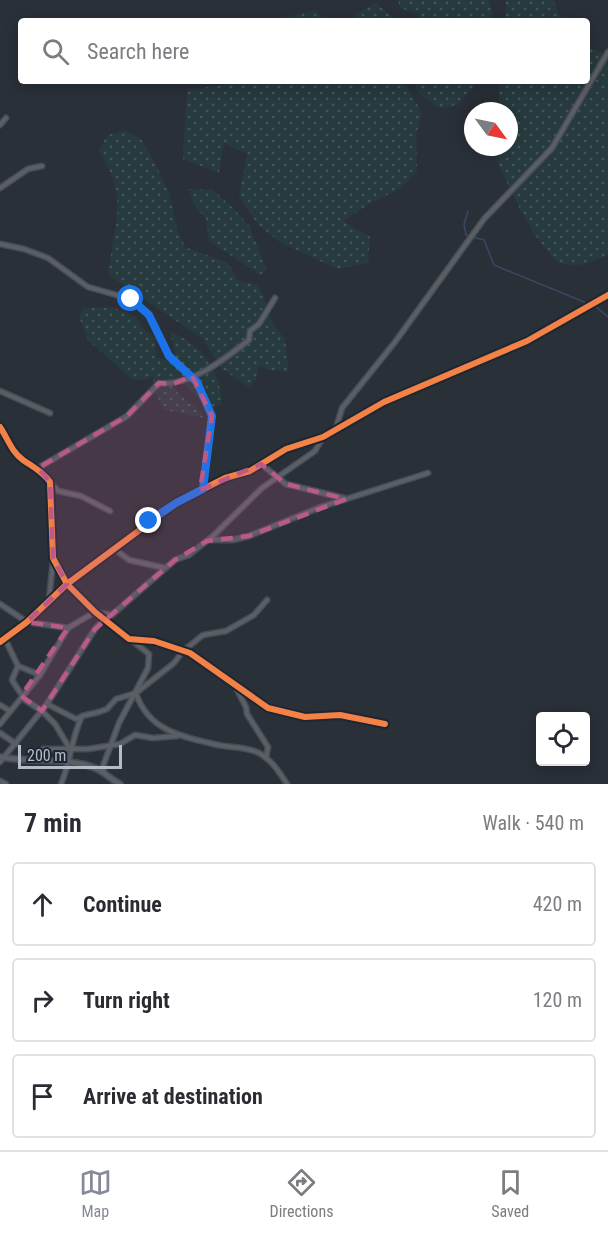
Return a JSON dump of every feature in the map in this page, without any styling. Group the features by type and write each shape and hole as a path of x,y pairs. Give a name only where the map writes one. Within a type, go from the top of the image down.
{"street":[{"path":"590,83 608,52"},
{"path":"336,428 342,408 395,342 484,219 552,148 589,84"},
{"path":"0,125 6,118"},
{"path":"0,188 28,169 42,166"},
{"path":"0,244 24,249 48,258 88,287 131,299 149,315 169,356 192,376 212,416 203,489"},
{"path":"0,642 27,622 67,584 168,508 203,489 261,464 286,448 323,437 384,402 526,341 608,295"},
{"path":"38,468 127,416 159,383 173,384 225,357 249,339 250,331 260,324 275,298"},
{"path":"1,393 50,413"},
{"path":"0,427 9,445 25,461 38,468 58,491 81,496 110,511"},
{"path":"0,724 40,675 68,628 95,612 112,615 165,568 207,541 245,503 315,451 323,437"},
{"path":"0,442 9,445"},
{"path":"261,464 277,479 297,488 331,493 346,499"},
{"path":"207,541 233,540 249,536 346,499 428,473"},
{"path":"49,600 54,558 50,482"},
{"path":"113,548 129,560 165,568"},
{"path":"54,558 67,584 95,612 149,654 147,668 119,723 103,766 104,774"},
{"path":"47,704 76,719 107,709 116,699 136,693 174,663 183,651 203,635 226,631 254,615 267,600"},
{"path":"0,604 27,622 68,628"},
{"path":"1,759 42,711 95,629 104,619"},
{"path":"5,639 18,666 40,675"},
{"path":"129,639 154,640 183,651 268,708 305,717 340,715 386,724"},
{"path":"18,666 12,680 21,696 42,711 57,727 70,749"},
{"path":"235,686 246,707 247,714 268,747 266,758"},
{"path":"136,693 140,705 151,720 179,736 218,745 243,747 266,758 287,784"},
{"path":"0,705 10,711"},
{"path":"61,784 82,716"},
{"path":"0,733 16,744"},
{"path":"34,761 43,749 111,746 135,735 153,738 179,736"},
{"path":"1,759 81,764 120,784"},
{"path":"0,781 6,784"}],"highlighted area":[{"path":"192,376 212,416 200,490 261,464 286,484 346,499 249,536 207,541 175,560 95,629 42,711 21,696 68,628 27,622 67,584 53,558 50,482 38,468 127,416 159,383 173,384"}],"green space":[{"path":"398,0 489,0 493,18 419,18 418,14 400,8"},
{"path":"506,0 553,0 562,18 506,18"},
{"path":"377,3 393,18 354,18 355,14"},
{"path":"317,10 322,18 284,18"},
{"path":"590,48 608,55 608,255 584,264 571,265 559,262 533,231 497,161 498,156 518,156 518,102 499,102 499,84 590,84"},
{"path":"406,84 422,113 416,134 417,171 401,188 343,221 370,237 368,263 337,269 280,242 258,225 239,196 247,154 224,143 219,173 183,159 187,90 222,85"},
{"path":"414,84 476,84 458,105 439,108 419,93"},
{"path":"125,131 141,139 153,159 169,192 177,229 185,247 228,263 238,280 258,285 274,325 285,338 289,372 269,370 259,366 256,379 249,387 222,369 202,338 108,275 116,225 117,198 109,168 99,151 107,135"},
{"path":"189,189 213,190 232,207 250,227 267,270 260,275 209,241 206,219 193,203"},
{"path":"112,307 136,317 143,329 155,338 156,357 177,363 170,332 191,343 200,351 214,370 221,393 221,405 209,409 183,383 171,383 178,393 205,418 164,410 154,390 153,376 145,380 132,379 88,340 79,317 84,308"}],"waterway":[{"path":"468,211 464,224 466,235 484,240 494,265 589,304"},
{"path":"594,305 608,317"}],"cycle path":[{"path":"0,642 27,622 67,584 176,503 225,478 250,471 286,449 323,437 384,402 527,341 608,295"},
{"path":"0,427 15,453 41,472 50,482 53,558 67,584 95,612 129,639 154,641 190,653 268,708 305,717 340,715 385,724"}],"route":[{"path":"131,299 149,315 169,356 197,382 212,416 203,473 203,489 149,521"}]}
